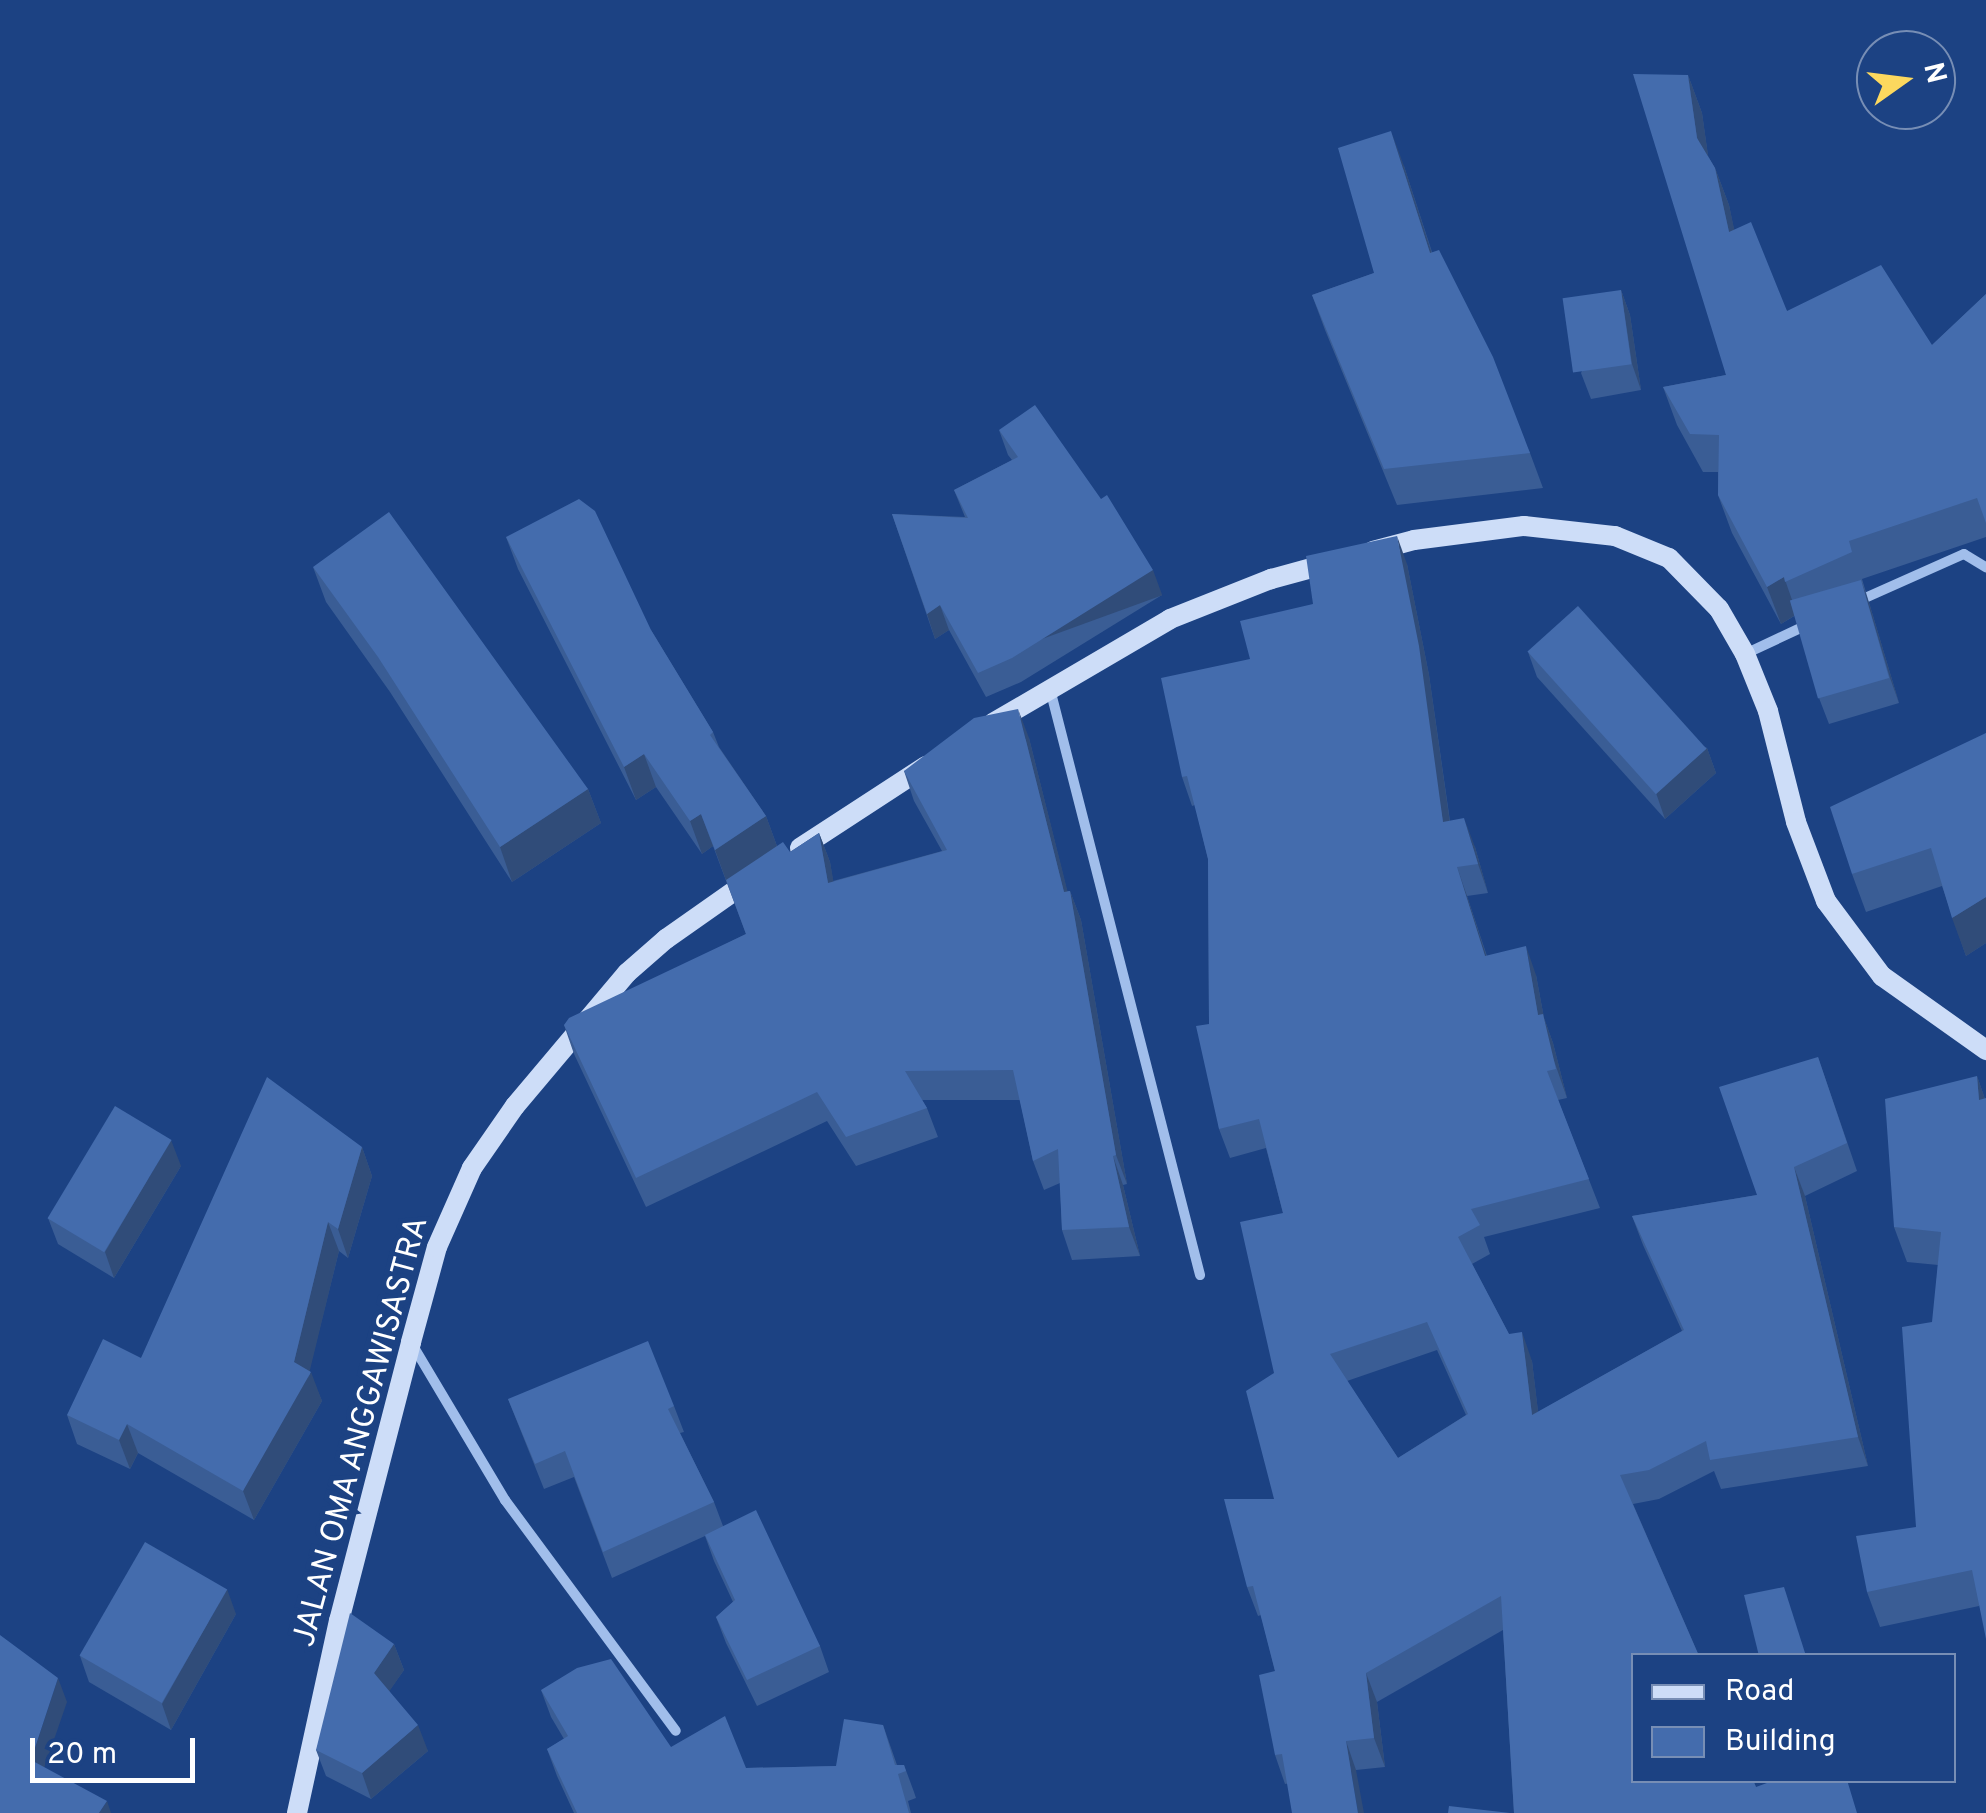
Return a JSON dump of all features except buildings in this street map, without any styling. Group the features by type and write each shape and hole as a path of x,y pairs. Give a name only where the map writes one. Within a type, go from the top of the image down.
{"main road":[{"path":"972,737 1170,619 1271,579 1414,540 1524,526 1615,536 1669,558 1719,608 1745,654 1768,710 1796,822 1826,901 1882,976 1986,1050"},
{"name":"JALAN OMA ANGGAWISASTRA","path":"297,1813 338,1621 411,1342 437,1247 472,1168 515,1106 627,973 666,939 769,868 940,758"}],"street":[{"path":"1839,610 1964,554 1986,567"},
{"path":"1745,654 1823,618"},
{"path":"1050,688 1200,1275"},
{"path":"411,1342 505,1500 676,1731"}]}
